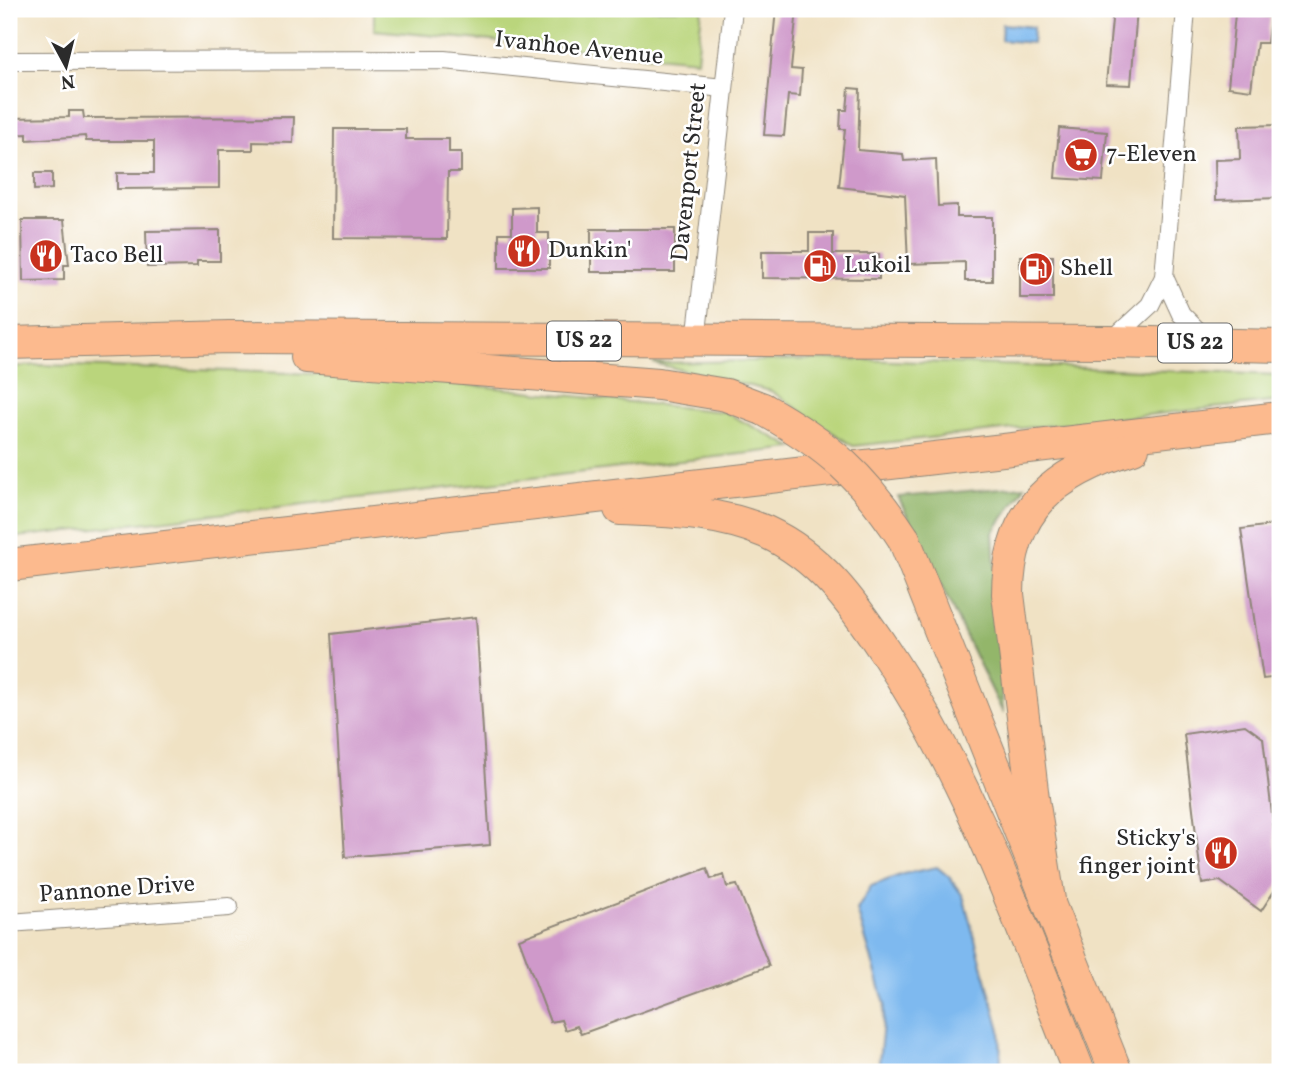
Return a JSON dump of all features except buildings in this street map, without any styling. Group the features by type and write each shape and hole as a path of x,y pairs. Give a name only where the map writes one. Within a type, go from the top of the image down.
{"highway":[{"name":"US 22","path":"9,343 229,337 1110,342 1280,346"},
{"path":"57,342 272,354 659,384 726,395 763,409 827,447 867,487 904,539 1116,1072"},
{"path":"9,565 1280,418"},
{"path":"1049,900 1033,799 1008,594 1008,567 1015,539 1028,514 1063,477 1098,459 1205,426"},
{"path":"535,504 726,517 768,533 812,560 832,579 850,599 914,695 974,813 1012,899 1079,1072"}],"street":[{"name":"Davenport Street","path":"696,341 733,9"},
{"path":"1110,342 1150,305 1164,277 1186,9"},
{"name":"Ivanhoe Avenue","path":"9,61 444,60 724,88"},
{"path":"1164,277 1181,314 1210,343"},
{"name":"Pannone Drive","path":"9,923 229,907"}],"green space":[{"path":"374,9 702,9 697,60 374,30"},
{"path":"836,359 1280,375 1280,401 853,446 771,391 653,363"},
{"path":"41,365 383,376 725,412 794,448 9,538 9,367"},
{"path":"1025,486 993,533 1003,713 898,497"}],"water":[{"path":"1002,24 1033,27 1032,43 1001,40"},
{"path":"937,867 949,877 963,896 1000,1030 1001,1068 997,1072 878,1072 885,1004 857,910 871,886 903,874"}],"place":[{"name":"7-Eleven","path":"1081,155"},
{"name":"Dunkin'","path":"524,251"},
{"name":"Taco Bell","path":"46,256"},
{"name":"Lukoil","path":"820,266"},
{"name":"Shell","path":"1036,269"},
{"name":"Sticky's finger joint","path":"1221,853"}]}
